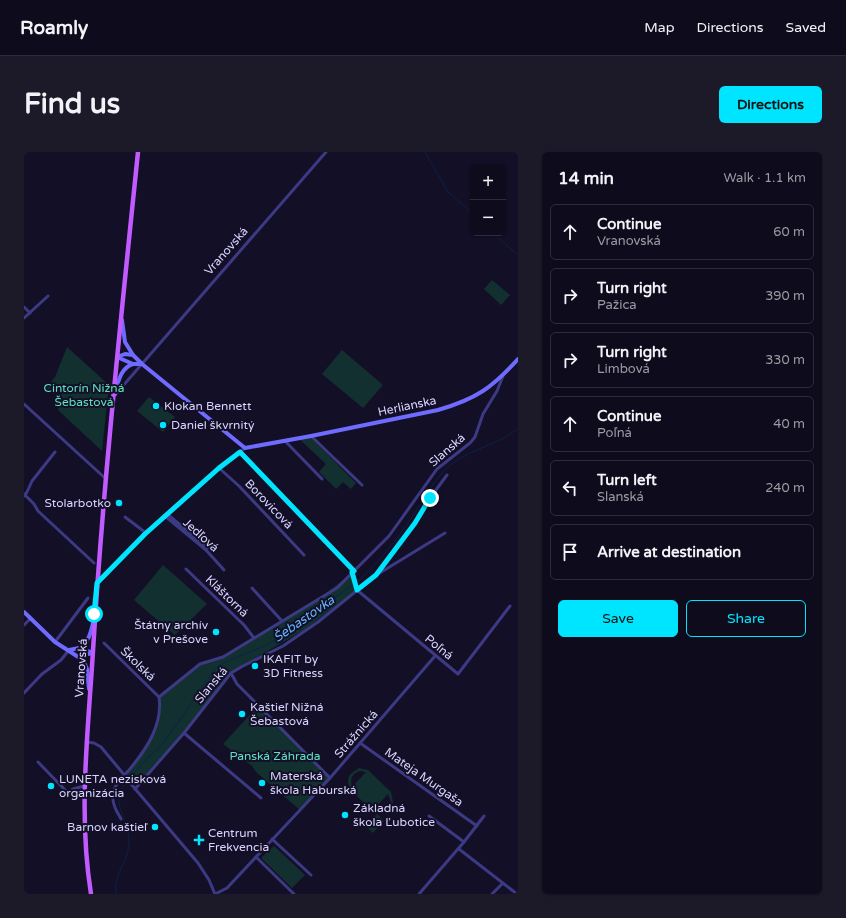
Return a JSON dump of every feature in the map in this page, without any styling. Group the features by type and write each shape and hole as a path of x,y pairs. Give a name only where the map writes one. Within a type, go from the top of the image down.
{"main road":[{"name":"Vranovská","path":"90,894 84,828 84,786 89,691 94,614 113,398 138,152"}],"street":[{"name":"Vranovská","path":"113,398 326,152"},
{"path":"24,318 48,296"},
{"path":"24,307 30,313"},
{"path":"97,583 146,533 219,468 245,448 133,355 124,339 122,315"},
{"path":"117,357 125,354 133,355"},
{"path":"117,357 133,364 142,364"},
{"name":"Herlianska","path":"245,448 438,410 475,396 490,387 503,376 518,359"},
{"path":"113,398 121,375 127,367 133,364"},
{"name":"Slanská","path":"159,697 200,664 223,657 337,588 389,536 437,469 470,443 475,437 488,405 503,376"},
{"path":"490,387 496,392"},
{"path":"24,404 106,479"},
{"path":"311,436 362,485"},
{"path":"285,440 322,479"},
{"path":"55,452 32,481 25,496 34,504 38,511 94,563"},
{"path":"240,452 353,572 357,590"},
{"name":"Borovicová","path":"219,468 239,486 304,555"},
{"name":"Slanská","path":"135,789 184,733 231,674 243,666 282,646 318,622 376,575 415,523 430,498 447,475"},
{"name":"Jedľová","path":"166,515 208,548"},
{"name":"Jedľová","path":"166,515 206,550 224,570"},
{"path":"125,517 146,533"},
{"path":"376,575 445,534"},
{"path":"388,559 394,564"},
{"name":"Kláštorná","path":"186,569 244,625 254,638"},
{"path":"193,575 196,572"},
{"path":"252,588 282,621"},
{"name":"Poľná","path":"357,590 458,674 510,606"},
{"path":"55,642 88,598"},
{"path":"24,612 55,642 83,660 86,664 89,691"},
{"path":"24,693 42,674 61,660 69,650 79,648 85,644 88,639 94,614"},
{"path":"24,625 30,618"},
{"name":"Školská","path":"104,643 159,697"},
{"path":"79,648 92,653"},
{"path":"78,656 92,653"},
{"name":"Strážnická","path":"215,894 227,888 330,778 435,656"},
{"path":"231,674 237,684 330,778"},
{"path":"121,820 113,800 117,782 125,776 148,744 155,730 159,716 159,697"},
{"path":"184,733 261,798"},
{"path":"86,742 94,743 101,747 125,776"},
{"name":"Mateja Murgaša","path":"360,743 477,826"},
{"path":"38,762 68,793 72,789 84,786"},
{"path":"131,784 198,863 209,880 215,894"},
{"path":"429,816 464,842"},
{"path":"419,894 459,849 484,816"},
{"path":"272,839 311,875"},
{"path":"459,849 517,894"},
{"path":"256,857 294,894"},
{"path":"492,894 503,882"}],"green space":[{"path":"492,280 510,295 501,305 484,289"},
{"name":"Cintorín Nižná Šebastová","path":"67,347 109,385 102,451 59,411 60,394 45,388 55,377"},
{"path":"342,350 383,385 363,408 322,374"},
{"path":"149,397 175,417 163,432 137,411"},
{"path":"308,435 356,483 351,489 343,482 336,489 319,472 326,464 297,437"},
{"path":"163,565 207,604 175,635 134,600"},
{"path":"352,573 357,589 306,629 231,672 184,732 136,785 125,772 130,768 154,732 158,718 159,696 205,662 223,657 322,596"},
{"name":"Panská Záhrada","path":"259,705 330,778 300,810 256,772 252,766 223,744"},
{"path":"359,768 368,770 391,792 393,802 390,809 382,813 378,813 365,804 348,783 348,779 353,772","holes":["360,771 366,772 352,787 352,777","388,794 391,802 388,807 381,810 374,809"]},
{"path":"377,814 384,821 373,833 365,826"},
{"path":"274,846 305,875 292,888 261,858"}],"waterway":[{"path":"425,152 448,192 470,211"},
{"path":"496,236 518,255"},
{"name":"Šebastovka","path":"357,582 373,567 395,541 436,480 447,468 465,456 502,439 518,429"},
{"name":"Šebastovka","path":"116,894 116,881 126,857 129,845 128,832 119,802 120,792 123,787 141,764 163,743 212,673 223,663 269,644 354,584"}],"place":[{"name":"Klokan Bennett","path":"156,406"},
{"name":"Daniel škvrnitý","path":"163,425"},
{"name":"Stolarbotko","path":"119,503"},
{"name":"Štátny archív v Prešove","path":"216,632"},
{"name":"IKAFIT by 3D Fitness","path":"255,666"},
{"name":"Kaštieľ Nižná Šebastová","path":"242,714"},
{"name":"Materská škola Haburská","path":"262,783"},
{"name":"LUNETA nezisková organizácia","path":"51,786"},
{"name":"Základná škola Ľubotice","path":"345,815"},
{"name":"Barnov kaštieľ","path":"155,827"},
{"name":"Centrum Frekvencia","path":"199,840"}],"route":[{"path":"94,614 97,583 145,534 219,468 240,452 354,571 352,572 357,590 376,575 415,523 430,498"}]}
